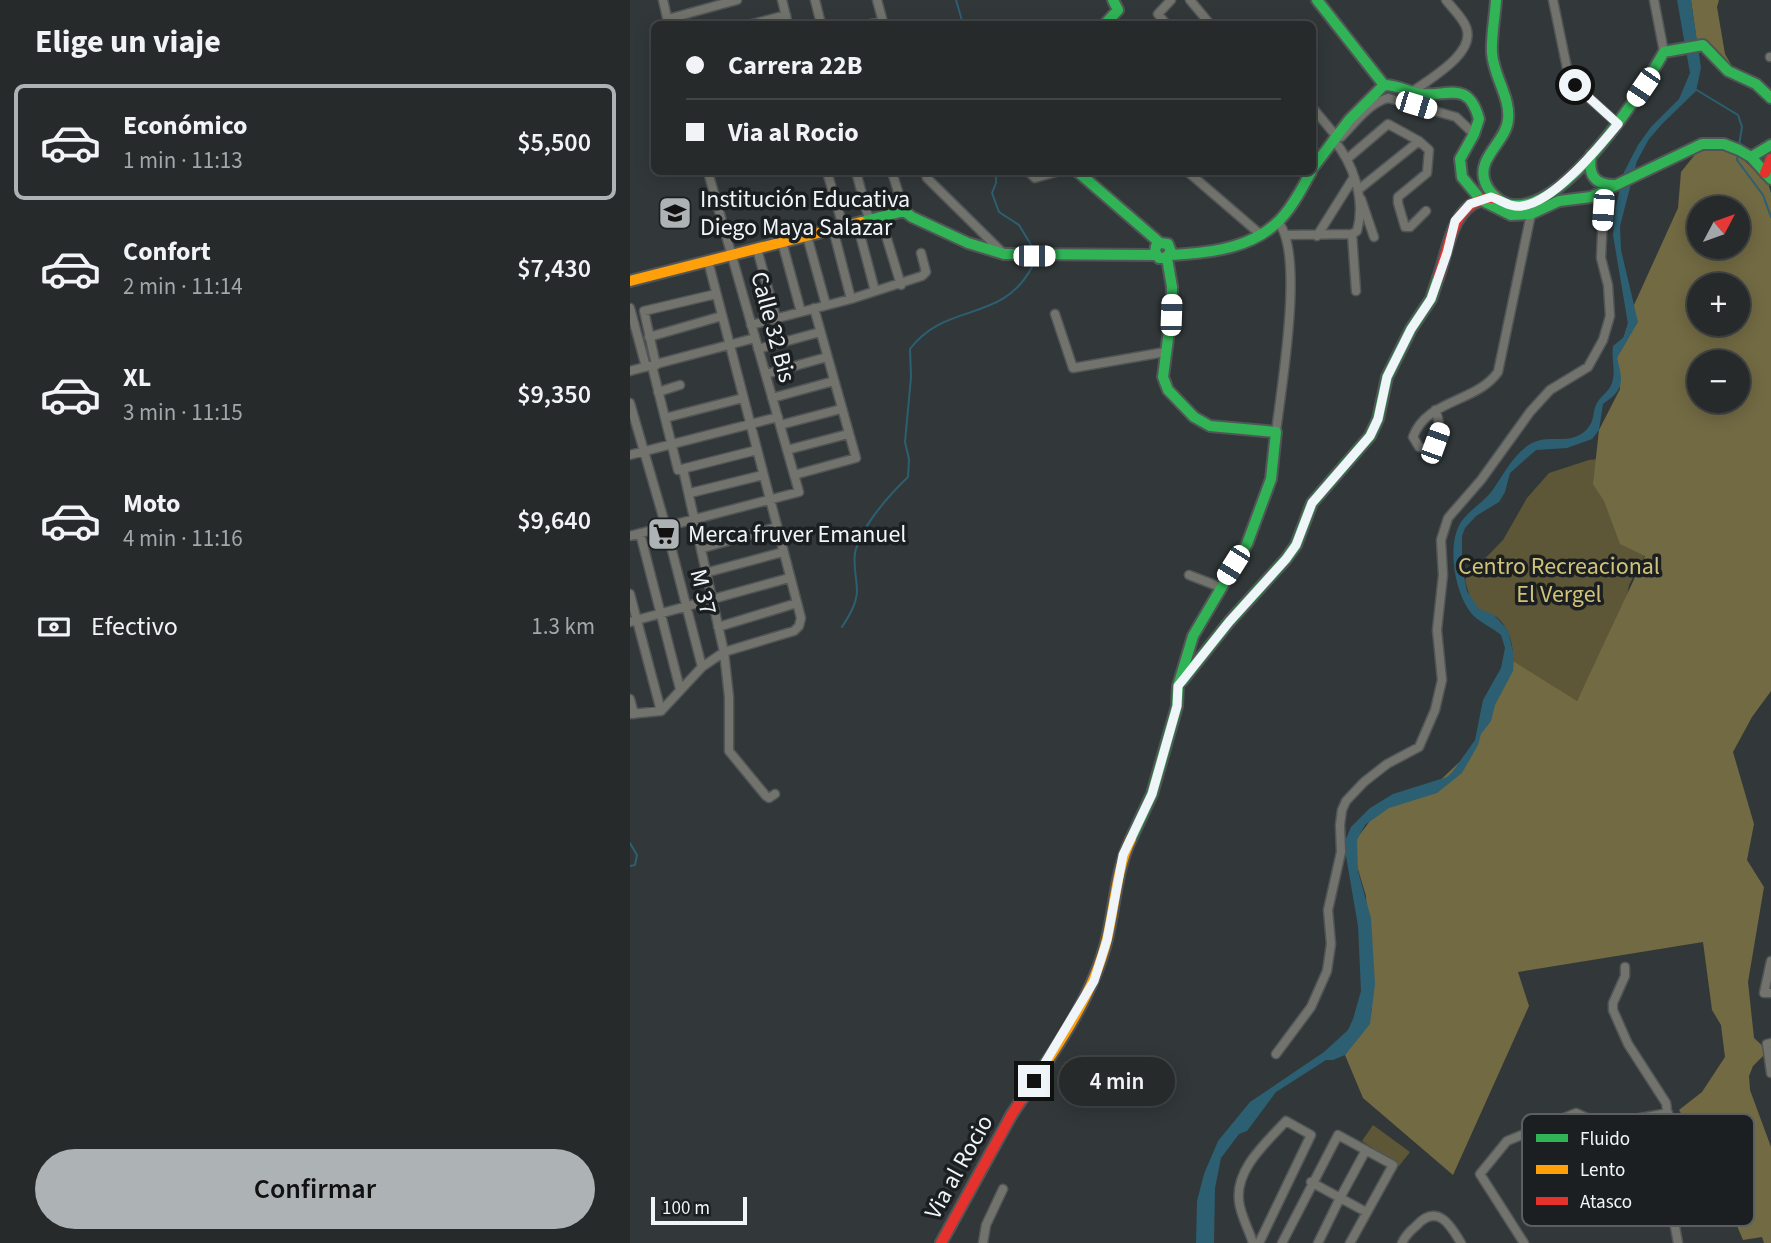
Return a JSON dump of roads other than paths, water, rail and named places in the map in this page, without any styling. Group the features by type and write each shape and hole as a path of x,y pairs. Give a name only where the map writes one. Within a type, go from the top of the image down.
{"main road":[{"path":"1108,21 1118,10 1113,0"},
{"path":"1496,0 1492,54 1509,116 1508,127 1502,140 1485,160 1483,178 1497,199"},
{"path":"1323,2 1384,85"},
{"path":"1178,686 1229,622 1286,559 1296,545 1312,503 1370,436 1378,419 1387,377 1411,329 1431,299 1455,221 1470,204 1491,197 1511,206 1528,205 1554,191 1618,124 1670,50 1703,45 1728,71 1756,85 1771,98"},
{"path":"1316,163 1384,85 1394,85 1412,92 1459,93 1469,100 1479,118 1474,134 1460,159 1462,177 1481,200 1511,215 1531,214 1559,201 1584,199 1702,144 1724,144 1739,150 1768,176"},
{"path":"1751,158 1771,145"},
{"path":"1591,155 1591,175 1597,182 1609,188"},
{"path":"1768,176 1771,159"},
{"path":"1082,175 1148,231 1163,253 1172,287 1163,377 1168,390 1194,418 1210,426 1276,432"},
{"path":"630,281 904,211 968,243 1004,254 1195,254 1231,249 1279,222 1309,175"},
{"path":"1569,177 1581,176 1586,179 1590,189 1584,199"},
{"name":"Via al Rocio","path":"941,1243 1012,1114 1051,1055 1094,981 1107,940 1123,855 1152,794 1177,706 1178,686 1194,636 1247,544 1271,479 1276,432"}],"street":[{"path":"663,0 668,21"},
{"path":"671,21 737,0"},
{"path":"782,0 787,20"},
{"path":"815,0 820,21"},
{"path":"1164,21 1158,14 1171,0"},
{"path":"1190,0 1208,21"},
{"path":"1412,92 1450,64 1463,51 1468,38 1466,27 1446,0"},
{"path":"1553,0 1569,74 1577,88 1618,124"},
{"path":"1654,0 1670,50"},
{"path":"879,1 883,21"},
{"path":"1335,139 1371,107 1388,98 1455,117 1474,134"},
{"path":"1316,113 1348,159 1374,237"},
{"path":"1348,159 1388,124 1419,141 1429,150 1427,173 1398,197 1398,203 1405,227 1410,227 1426,211"},
{"path":"1286,235 1317,236 1352,234 1357,231 1359,193 1419,141"},
{"name":"Calle 32 Bis","path":"709,175 799,492 770,501"},
{"path":"828,175 851,299"},
{"path":"857,175 901,285"},
{"path":"893,175 904,211"},
{"path":"926,175 1004,254"},
{"path":"1191,175 1260,234"},
{"path":"1317,236 1354,177"},
{"path":"1276,1054 1311,1007 1327,971 1331,944 1328,910 1341,852 1342,810 1364,782 1387,764 1419,747 1435,710 1442,680 1437,630 1443,575 1441,540 1448,519 1481,480 1530,412 1550,390 1588,366 1603,340 1610,316 1608,285 1601,258 1609,188"},
{"path":"1435,411 1440,428 1435,443 1427,449 1419,447 1413,437 1423,419 1435,411 1490,382 1498,372 1531,214"},
{"path":"1276,432 1290,300 1286,235 1279,222"},
{"path":"857,223 875,291"},
{"path":"1352,234 1356,291"},
{"path":"807,236 826,305"},
{"path":"782,242 802,312"},
{"path":"757,249 776,318"},
{"path":"751,325 901,285 926,272 921,253"},
{"path":"630,699 632,714 661,711 702,667 724,652 794,631 801,618 708,261"},
{"path":"651,366 644,311 716,294"},
{"path":"630,308 651,366 678,470 757,450"},
{"path":"794,475 856,457 814,308"},
{"path":"1055,314 1073,368 1165,352"},
{"path":"649,337 722,316"},
{"path":"758,349 820,332"},
{"path":"630,371 755,338"},
{"path":"766,374 827,357"},
{"path":"772,398 834,382"},
{"path":"658,392 680,385"},
{"path":"665,418 743,398"},
{"name":"M 37","path":"630,403 666,527 702,667"},
{"path":"630,455 750,424 841,409"},
{"path":"787,450 848,434"},
{"path":"683,468 724,652 729,697 729,751 757,779 769,798 775,794"},
{"path":"690,493 763,475"},
{"path":"630,536 770,501"},
{"path":"702,548 777,527"},
{"path":"640,533 680,689"},
{"path":"705,573 783,552"},
{"path":"1189,575 1220,587"},
{"path":"634,621 789,578"},
{"path":"630,594 634,621 661,711"},
{"path":"718,627 797,603"},
{"path":"1768,993 1771,961"},
{"path":"1625,967 1625,976 1613,1003 1613,1010 1628,1044 1663,1096 1668,1113 1662,1114"},
{"path":"1769,1044 1771,1073"},
{"path":"1253,1243 1238,1200 1243,1173 1286,1121 1311,1135 1259,1243"},
{"path":"1282,1243 1311,1182 1338,1135 1393,1165 1350,1243"},
{"path":"1522,1135 1507,1141 1480,1174 1524,1243"},
{"path":"1318,1243 1366,1150"},
{"path":"1311,1182 1366,1212"},
{"path":"984,1243 986,1225 1003,1189"},
{"path":"1402,1243 1422,1219 1434,1216 1448,1222 1461,1243"}],"water":[{"path":"1677,0 1691,0 1701,68 1696,91 1649,139 1637,161 1620,226 1621,250 1638,322 1617,358 1621,379 1619,389 1603,404 1599,430 1592,439 1567,448 1536,450 1510,473 1499,502 1476,516 1465,528 1462,536 1462,567 1467,591 1479,609 1494,615 1508,630 1514,656 1513,671 1495,705 1491,721 1481,734 1478,745 1462,773 1437,793 1389,808 1365,825 1357,840 1358,871 1371,918 1375,984 1370,1024 1345,1055 1326,1060 1276,1092 1247,1131 1239,1134 1221,1158 1215,1188 1214,1243 1196,1243 1197,1201 1204,1174 1218,1141 1250,1102 1324,1052 1348,1030 1353,1019 1361,991 1358,926 1345,841 1351,827 1370,808 1393,794 1447,777 1475,740 1483,700 1501,668 1505,648 1501,635 1474,616 1465,604 1454,569 1456,532 1465,517 1491,493 1510,463 1526,447 1540,440 1570,438 1584,432 1591,423 1595,407 1612,383 1613,346 1624,337 1628,324 1613,235 1615,210 1624,172 1638,145 1651,127 1679,99 1690,73"}],"waterway":[{"path":"956,0 962,21"},
{"path":"1695,89 1738,115 1742,127 1739,145"},
{"path":"1738,154 1737,160 1763,195 1771,217"},
{"path":"996,175 992,193 999,212 1019,225 1033,248"},
{"path":"842,627 856,597 855,553 858,543 876,512 908,477 909,459 905,442 911,377 910,349 924,334 940,324 1005,297 1020,285 1032,267"},
{"path":"630,843 637,855 635,865 630,866"}],"place":[{"name":"Institución Educativa Diego Maya Salazar","path":"675,213"},
{"name":"Merca fruver Emanuel","path":"664,534"}],"park label":[{"name":"Centro Recreacional El Vergel","path":"1559,580"}]}
